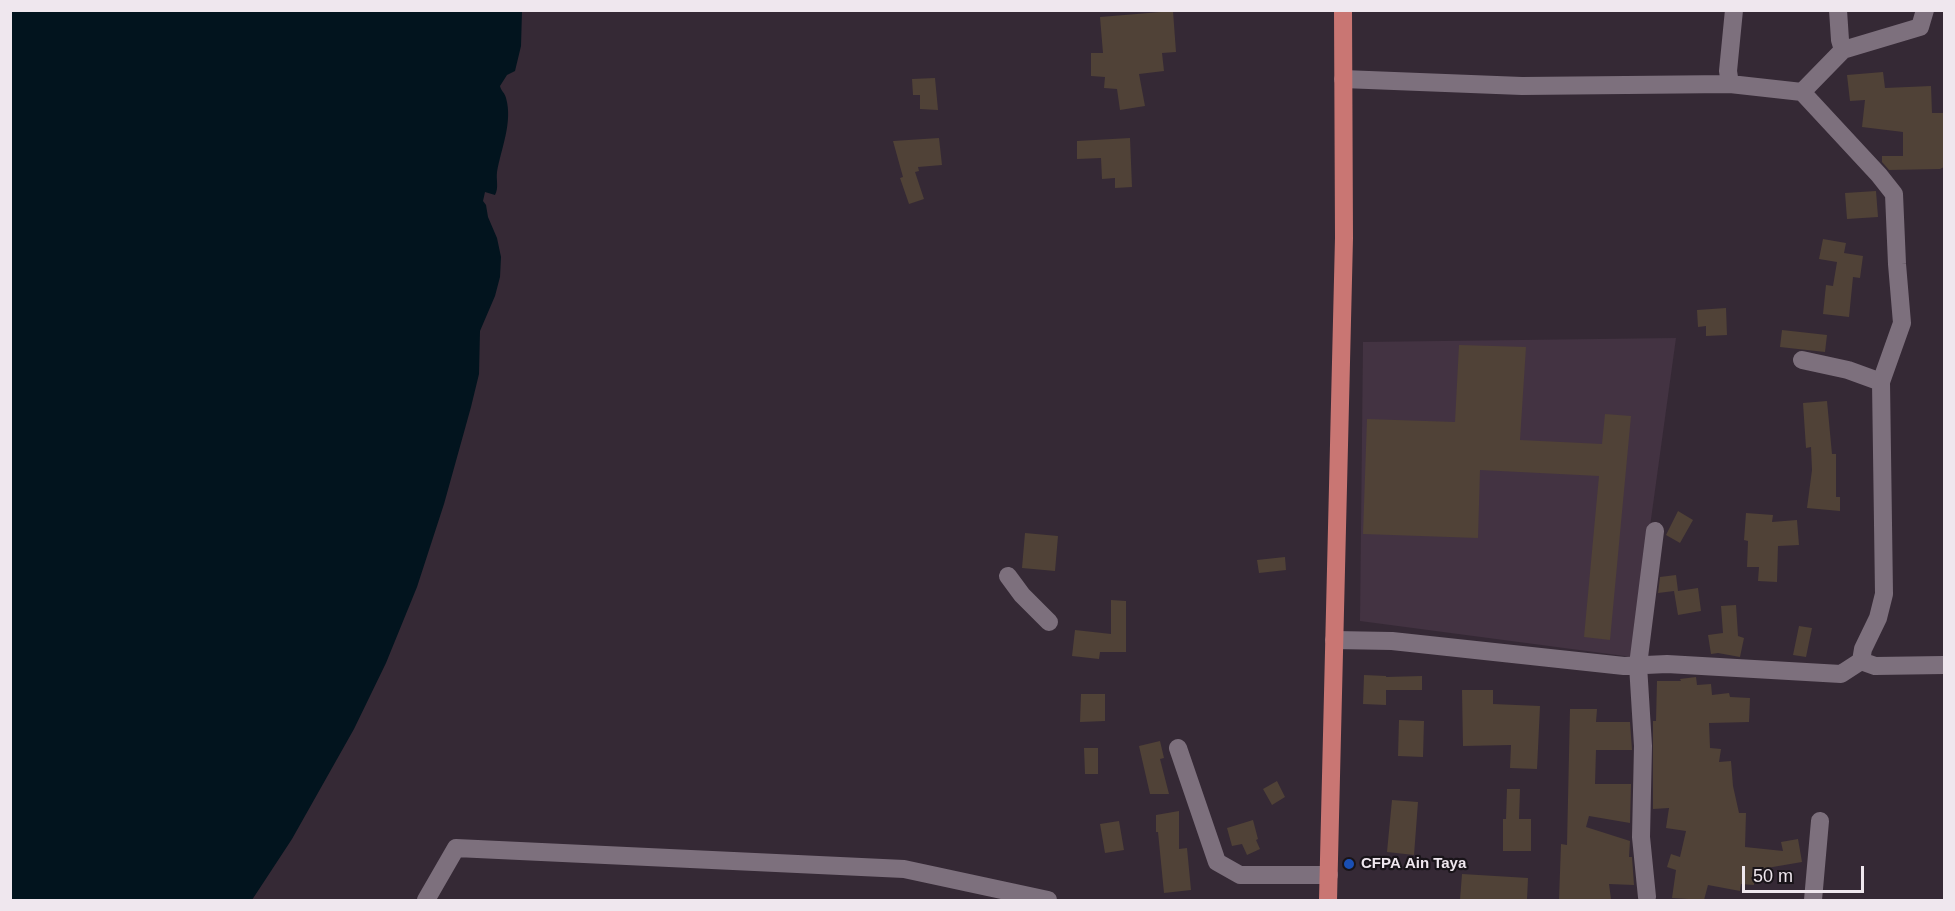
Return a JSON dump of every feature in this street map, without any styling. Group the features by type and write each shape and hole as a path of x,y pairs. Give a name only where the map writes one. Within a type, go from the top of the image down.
{"main road":[{"path":"1328,900 1344,238 1343,10"}],"street":[{"path":"1731,84 1728,71 1734,10"},
{"path":"1838,10 1843,50"},
{"path":"1802,92 1843,50 1920,27 1926,10"},
{"path":"1334,640 1392,641 1624,666 1667,664 1841,674 1861,661 1863,649 1878,618 1884,594 1881,382 1902,323 1894,194 1802,92 1731,84 1522,86 1343,79"},
{"path":"1802,360 1848,370 1881,382"},
{"path":"1647,897 1641,837 1643,746 1638,665 1655,531"},
{"path":"1008,576 1022,595 1049,622"},
{"path":"1861,661 1875,666 1944,665"},
{"path":"1178,748 1217,862 1240,875 1329,875"},
{"path":"1813,900 1820,821"},
{"path":"426,900 456,848 904,869 1048,900"}],"shaded area":[{"path":"1676,338 1632,657 1360,621 1363,342"}],"water":[{"path":"10,11 522,11 521,46 515,71 507,75 500,86 506,98 508,116 497,172 497,190 495,195 485,192 483,201 497,238 501,257 500,277 495,296 480,331 479,374 444,504 417,587 386,663 354,729 292,839 252,900 11,900"}],"building":[{"path":"1173,11 1176,52 1162,53 1164,71 1139,74 1145,106 1120,110 1117,89 1104,88 1105,77 1091,76 1091,53 1103,53 1100,17"},
{"path":"1883,72 1885,88 1931,86 1932,113 1944,113 1944,167 1889,170 1882,162 1882,156 1903,156 1903,132 1862,127 1865,100 1850,101 1847,75"},
{"path":"935,78 938,110 920,109 920,95 913,95 912,79"},
{"path":"939,138 942,165 918,167 919,171 915,172 924,199 909,204 900,178 903,177 893,141"},
{"path":"1130,138 1132,187 1115,188 1115,178 1102,179 1101,158 1077,159 1077,141"},
{"path":"1876,191 1878,217 1847,219 1845,193"},
{"path":"1823,239 1846,243 1844,253 1863,256 1860,278 1853,277 1849,317 1823,314 1826,285 1833,286 1837,262 1819,259"},
{"path":"1726,308 1727,335 1706,336 1706,326 1698,327 1697,310"},
{"path":"1782,330 1827,335 1825,352 1780,347"},
{"path":"1459,345 1526,347 1520,440 1602,444 1605,414 1631,416 1610,640 1584,637 1599,476 1480,470 1478,538 1363,534 1367,419 1455,422"},
{"path":"1827,401 1832,454 1836,454 1836,497 1840,497 1840,511 1807,508 1812,470 1811,447 1806,448 1803,403"},
{"path":"1678,511 1693,520 1680,543 1666,535"},
{"path":"1746,513 1773,515 1772,522 1797,520 1799,545 1778,546 1777,582 1758,581 1759,567 1747,567 1748,541 1744,540"},
{"path":"1025,533 1058,536 1055,571 1022,568"},
{"path":"1285,557 1286,570 1259,573 1257,560"},
{"path":"1676,575 1678,591 1698,588 1701,611 1678,615 1674,591 1658,593 1660,577"},
{"path":"1111,600 1126,601 1126,652 1100,652 1099,659 1072,656 1075,630 1111,634"},
{"path":"1736,605 1738,636 1744,638 1740,657 1711,654 1708,635 1723,633 1721,606"},
{"path":"1799,626 1812,628 1806,657 1793,655"},
{"path":"1364,675 1422,676 1422,690 1386,690 1386,705 1363,704"},
{"path":"1696,677 1697,685 1711,684 1712,695 1729,693 1730,697 1750,698 1749,722 1709,723 1710,748 1721,749 1719,762 1731,761 1733,786 1739,813 1746,813 1745,847 1783,851 1781,842 1798,839 1802,862 1755,870 1754,885 1741,884 1740,891 1708,885 1704,900 1672,898 1676,870 1667,867 1671,854 1680,857 1686,831 1666,828 1669,808 1653,809 1653,721 1656,721 1657,681 1681,681 1680,679"},
{"path":"1462,690 1493,690 1493,704 1540,706 1537,769 1510,768 1511,745 1463,746"},
{"path":"1081,694 1105,694 1105,721 1080,722"},
{"path":"1570,709 1597,709 1596,722 1630,722 1632,750 1596,750 1595,784 1631,784 1630,823 1589,816 1586,827 1630,841 1629,857 1632,857 1634,885 1609,884 1611,899 1559,900 1561,844 1567,845"},
{"path":"1399,720 1424,721 1423,757 1398,756"},
{"path":"1160,741 1164,758 1160,759 1169,794 1150,794 1139,746"},
{"path":"1084,748 1098,748 1098,774 1085,774"},
{"path":"1277,781 1285,797 1272,805 1263,789"},
{"path":"1507,789 1520,789 1519,819 1531,819 1531,851 1503,851 1503,819 1506,819"},
{"path":"1392,800 1418,802 1414,855 1387,852"},
{"path":"1179,811 1179,849 1187,848 1191,890 1164,893 1156,815"},
{"path":"1253,820 1260,849 1247,855 1242,844 1232,846 1227,828"},
{"path":"1119,821 1124,850 1105,853 1100,824"},
{"path":"1462,874 1528,878 1527,900 1460,900"}],"place":[{"name":"CFPA Ain Taya","path":"1349,864"}]}
